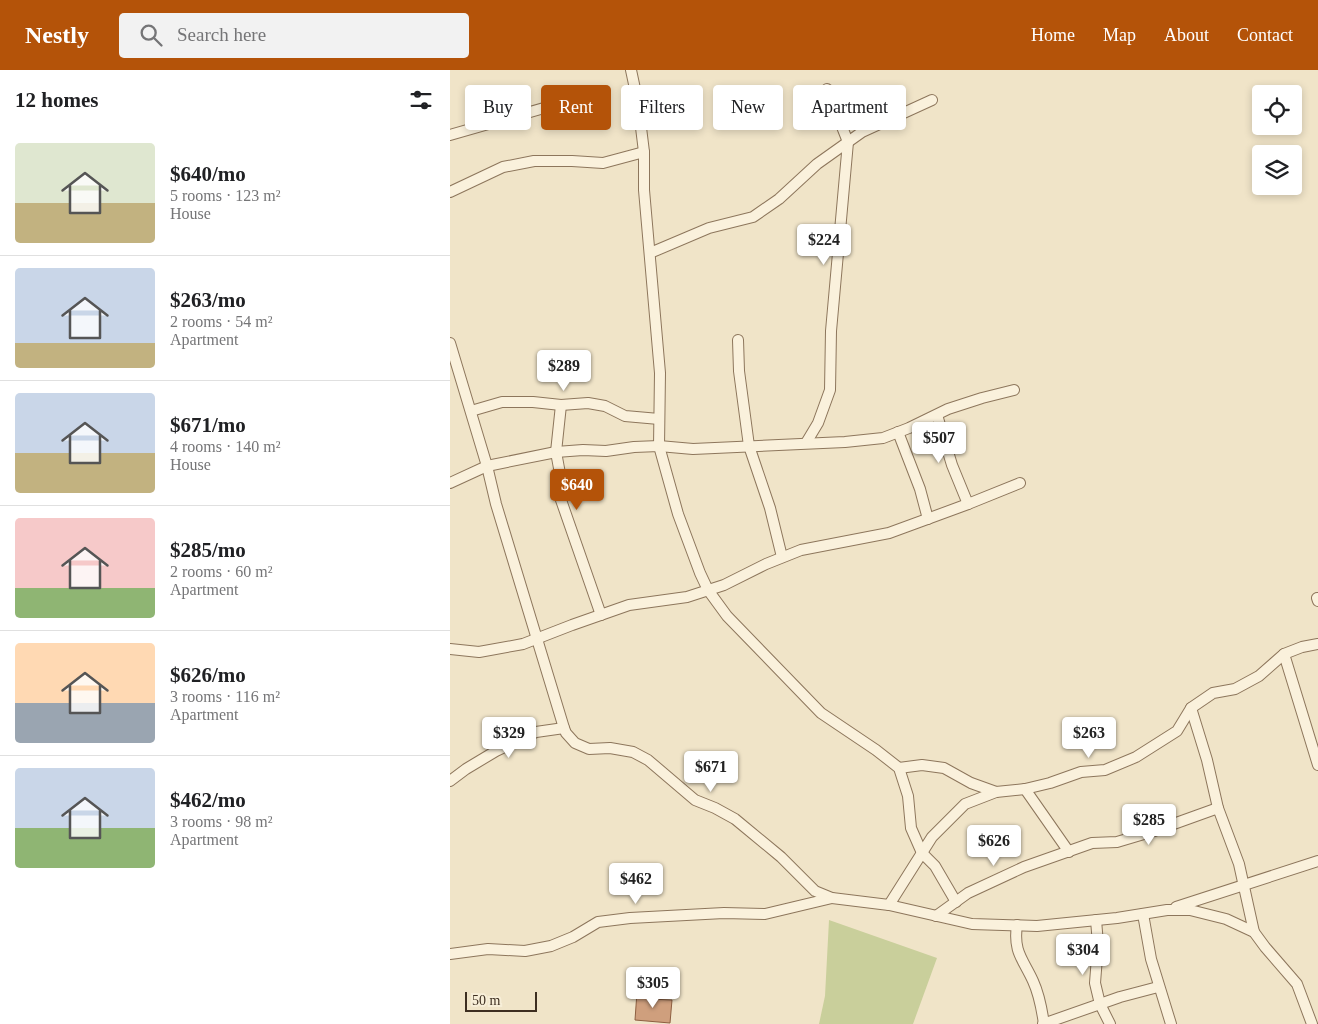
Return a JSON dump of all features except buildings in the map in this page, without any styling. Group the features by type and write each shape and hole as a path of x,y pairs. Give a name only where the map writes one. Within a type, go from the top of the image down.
{"street":[{"path":"631,70 638,103 644,152 644,190 660,373 659,446 678,514 700,572 708,590 727,616 821,713 899,768 908,796 910,828 922,853 935,866 956,902"},
{"path":"650,253 709,228 753,217 778,199 817,164 862,132 932,100"},
{"path":"450,135 541,109"},
{"path":"806,443 818,423 830,390 831,331 848,142 843,130"},
{"path":"450,192 503,167 534,162 572,161 603,163 644,152"},
{"path":"738,340 739,372 750,446 770,508 782,558"},
{"path":"450,342 487,466 496,504 566,733 575,743 589,749 610,748 633,752 648,760 695,800 735,819 781,857 815,891 832,898 889,905 972,924 1037,926 1166,910 1318,861"},
{"path":"450,483 487,466 556,452 606,451 634,446 693,448 845,442 883,438 936,414 982,398 1014,390"},
{"path":"471,411 502,402 533,402 561,405 588,403 605,406 625,416 659,419"},
{"path":"561,405 556,452 561,479 561,500 601,615"},
{"path":"936,414 952,465 968,504"},
{"path":"898,432 920,489 928,519"},
{"path":"450,649 479,652 523,644 629,605 686,597 724,585 766,564 801,550 889,532 1020,483"},
{"path":"889,905 932,836 965,804 996,792 1025,789 1050,783 1081,772 1105,770 1136,757 1178,731 1190,708 1213,693 1235,689 1258,676 1284,654 1302,647 1318,644"},
{"path":"1284,654 1318,766"},
{"path":"1190,708 1207,760 1218,808 1239,864 1254,932 1297,984 1312,1024"},
{"path":"450,781 496,751 536,732 564,728"},
{"path":"899,768 922,765 944,768 971,783 996,792"},
{"path":"1025,789 1069,852"},
{"path":"936,916 968,893 1024,867 1092,843 1116,842 1154,831 1218,808"},
{"path":"450,954 488,949 524,951 551,946 573,937 598,922 630,918 724,913 765,914 832,898"},
{"path":"1166,910 1190,910 1226,919 1254,932"},
{"path":"1143,914 1150,959 1171,1024"},
{"path":"1096,920 1098,944 1095,983 1100,1004 1110,1024"},
{"path":"1017,925 1015,937 1019,955 1034,982 1044,1024 1120,997 1158,987"}],"green space":[{"path":"829,920 937,958 913,1024 819,1024 825,996"}]}
